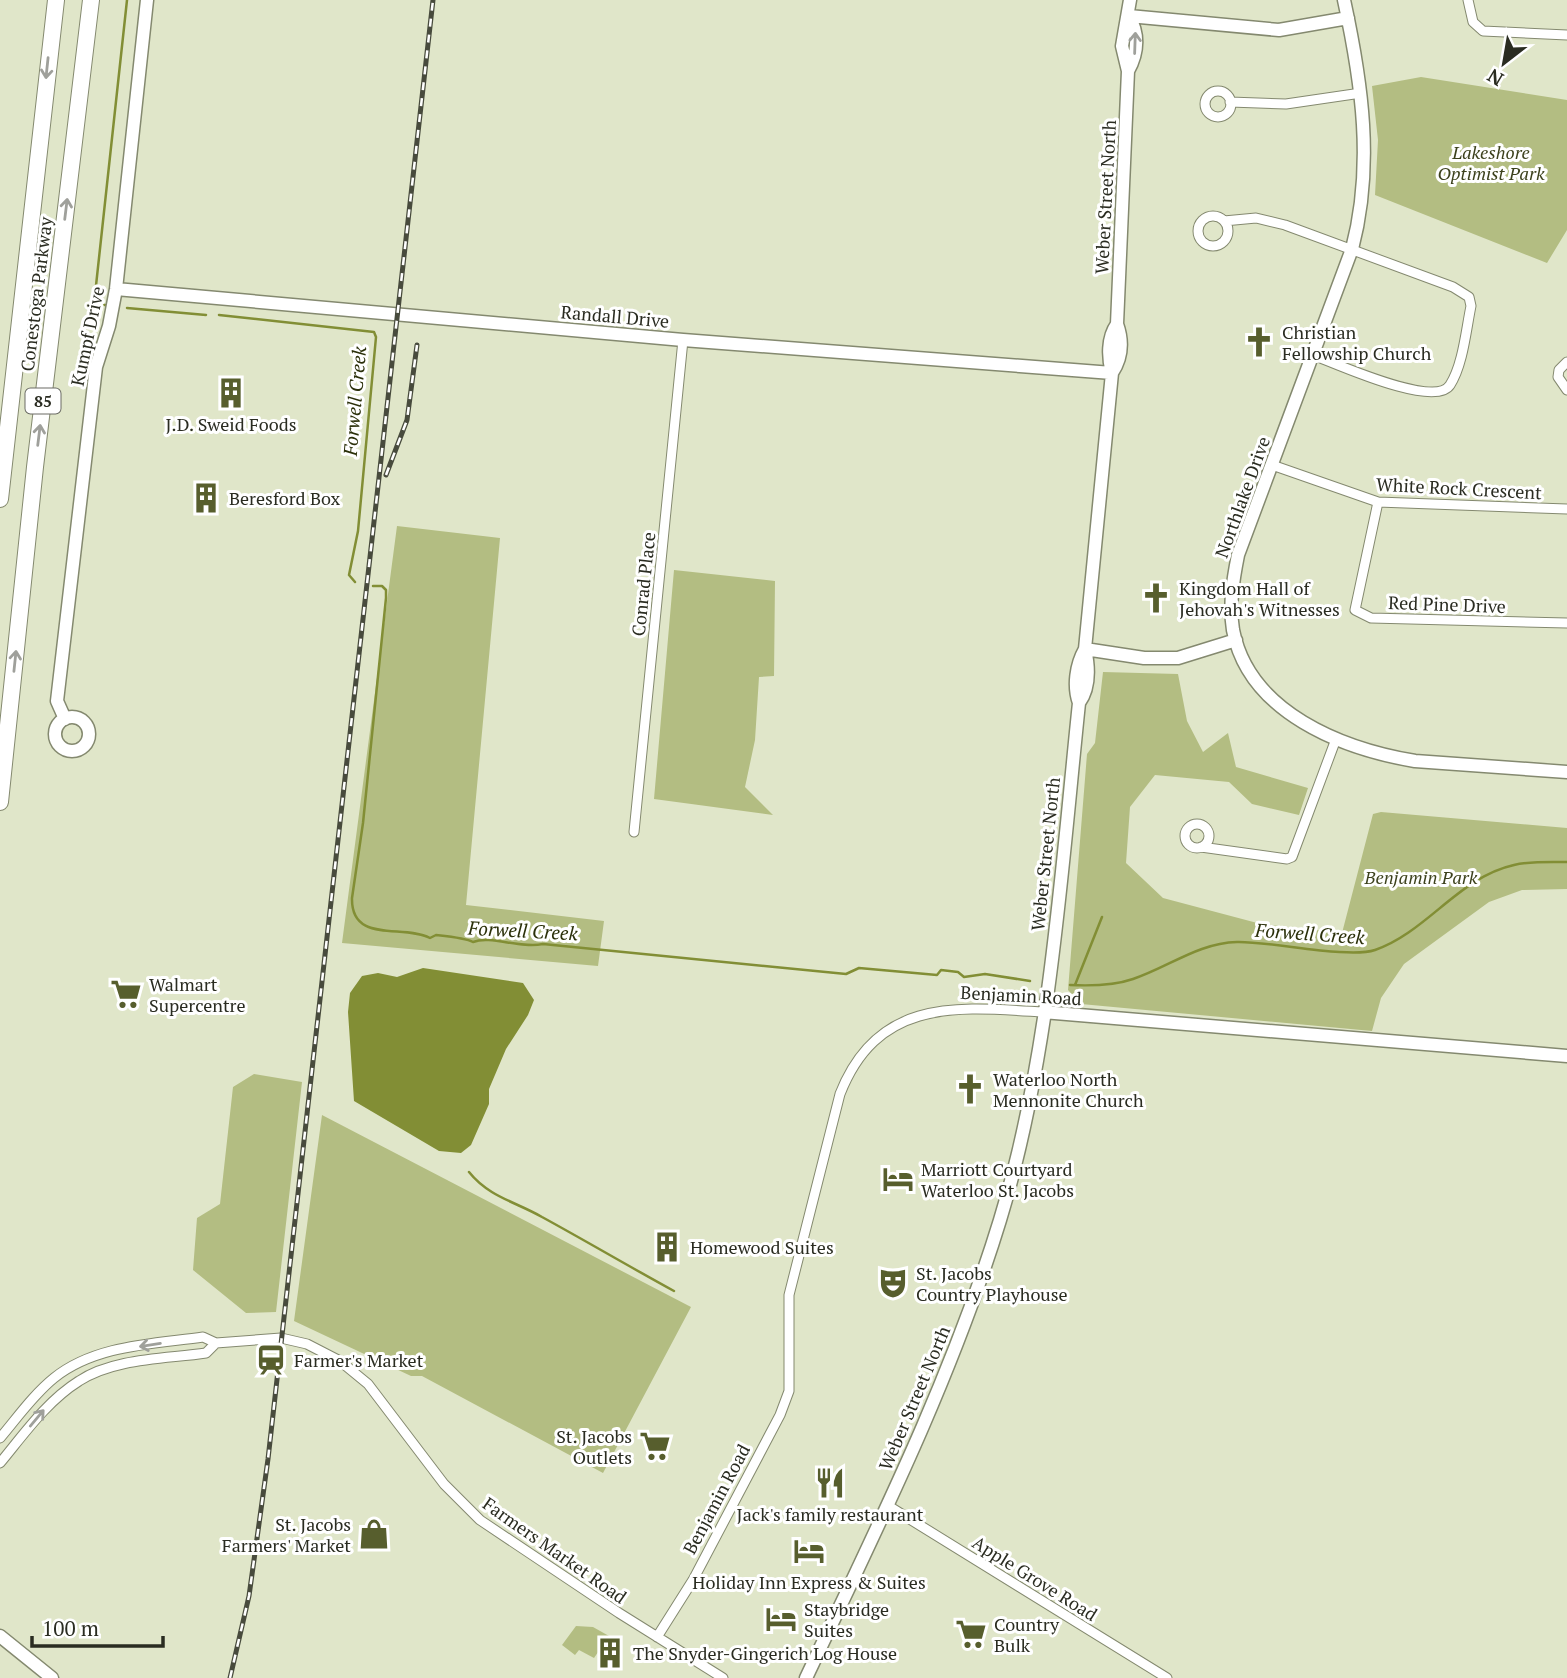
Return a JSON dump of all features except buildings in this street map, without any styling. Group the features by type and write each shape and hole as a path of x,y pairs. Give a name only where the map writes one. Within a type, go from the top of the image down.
{"highway":[{"name":"Conestoga Parkway","path":"0,499 56,0"},
{"name":"Conestoga Parkway","path":"0,802 35,467 91,0"}],"street":[{"name":"Kumpf Drive","path":"65,719 57,701 64,637 96,367 109,326 116,289 147,0"},
{"name":"Weber Street North","path":"806,1678 927,1421 1000,1219 1020,1139 1043,1012 1079,703 1076,691 1077,672 1085,649 1112,373 1120,355 1121,339 1116,324 1128,71 1122,46 1130,0"},
{"name":"Northlake Drive","path":"1344,0 1361,93 1364,178 1360,219 1352,249 1238,555 1232,586 1236,640 1247,665 1276,702 1303,722 1336,739 1415,761 1567,772"},
{"path":"1468,0 1473,22 1483,31 1567,36"},
{"path":"1129,16 1279,30 1348,18"},
{"path":"1230,102 1286,104 1361,93"},
{"path":"1224,221 1256,218 1285,225 1453,287 1469,297 1471,306 1451,384 1446,390 1434,393 1410,390 1313,355"},
{"name":"Randall Drive","path":"116,289 683,340 1112,373"},
{"name":"Conrad Place","path":"634,832 683,340"},
{"path":"1567,362 1559,370 1558,377 1567,390"},
{"name":"White Rock Crescent","path":"1272,465 1378,502 1567,509"},
{"name":"Red Pine Drive","path":"1378,502 1355,610 1371,618 1567,623"},
{"path":"1085,649 1170,658 1191,656 1236,640"},
{"path":"1201,847 1292,857 1336,739"},
{"name":"Benjamin Road","path":"657,1637 702,1564 780,1415 789,1391 789,1295 840,1094 850,1071 877,1040 906,1020 929,1012 956,1008 1043,1012 1567,1056"},
{"name":"Farmers Market Road","path":"0,1438 55,1378 83,1361 119,1349 203,1337 216,1343 281,1338 307,1344 340,1361 368,1384 444,1484 480,1520 723,1678"},
{"name":"Farmers Market Road","path":"0,1463 44,1410 80,1380 110,1368 206,1353 216,1343"},
{"name":"Apple Grove Road","path":"887,1505 1167,1678"},
{"path":"0,1636 52,1678"}],"green space":[{"name":"Lakeshore Optimist Park","path":"1421,77 1567,100 1567,230 1547,263 1375,195 1378,140 1372,86"},
{"path":"397,526 500,538 466,905 604,921 598,966 342,943"},
{"path":"674,570 775,581 774,676 759,677 755,740 745,787 773,815 654,799"},
{"name":"Benjamin Park","path":"1103,672 1178,674 1187,721 1203,752 1228,733 1236,767 1308,788 1299,815 1252,804 1229,782 1155,775 1130,807 1126,863 1163,898 1261,924 1342,933 1373,814 1381,812 1567,828 1567,889 1522,890 1489,902 1404,964 1381,998 1372,1031 1081,1004 1068,990 1087,754 1095,743"},
{"path":"254,1074 302,1082 276,1312 246,1313 193,1270 197,1218 220,1204 233,1087"},
{"path":"322,1115 691,1307 603,1473 422,1376 411,1376 294,1321"},
{"path":"576,1626 593,1627 609,1636 594,1658 579,1650 575,1655 562,1645"}],"shaded area":[{"path":"423,968 523,983 534,1000 528,1015 506,1049 489,1089 489,1104 471,1145 461,1153 439,1151 354,1101 348,1012 350,993 362,976 378,973 397,977"}],"waterway":[{"name":"Forwell Creek","path":"105,305 94,304 127,0"},
{"name":"Forwell Creek","path":"127,308 206,315"},
{"name":"Forwell Creek","path":"219,315 374,332 376,337 358,531 349,575 355,582"},
{"name":"Forwell Creek","path":"373,586 382,586 386,590 386,598 363,823 352,898 354,912 360,922 380,930 419,934 430,938 436,935 473,942 488,940 525,945 543,944 846,974 859,968 937,975 941,970 958,972 964,977 985,974 1030,981"},
{"name":"Forwell Creek","path":"1070,985 1102,985 1125,981 1196,951 1223,943 1252,942 1347,952 1375,950 1411,931 1460,892 1494,871 1527,863 1567,862"},
{"name":"Forwell Creek","path":"1075,985 1102,917"},
{"path":"469,1172 494,1193 674,1291"}],"railway":[{"path":"230,1678 249,1596 268,1459 433,0"},
{"path":"386,475 407,420 417,345"}],"place":[{"name":"Christian Fellowship Church","path":"1259,342"},
{"name":"J.D. Sweid Foods","path":"231,393"},
{"name":"Beresford Box","path":"206,498"},
{"name":"Kingdom Hall of Jehovah's Witnesses","path":"1156,598"},
{"name":"Walmart Supercentre","path":"126,994"},
{"name":"Waterloo North Mennonite Church","path":"970,1089"},
{"name":"Marriott Courtyard Waterloo St. Jacobs","path":"898,1179"},
{"name":"Homewood Suites","path":"667,1247"},
{"name":"St. Jacobs Country Playhouse","path":"893,1283"},
{"name":"Farmer's Market","path":"271,1360"},
{"name":"St. Jacobs Outlets","path":"655,1446"},
{"name":"Jack's family restaurant","path":"830,1483"},
{"name":"St. Jacobs Farmers' Market","path":"374,1534"},
{"name":"Holiday Inn Express & Suites","path":"809,1551"},
{"name":"Staybridge Suites","path":"781,1619"},
{"name":"Country Bulk","path":"971,1634"},
{"name":"The Snyder-Gingerich Log House","path":"610,1653"}]}
